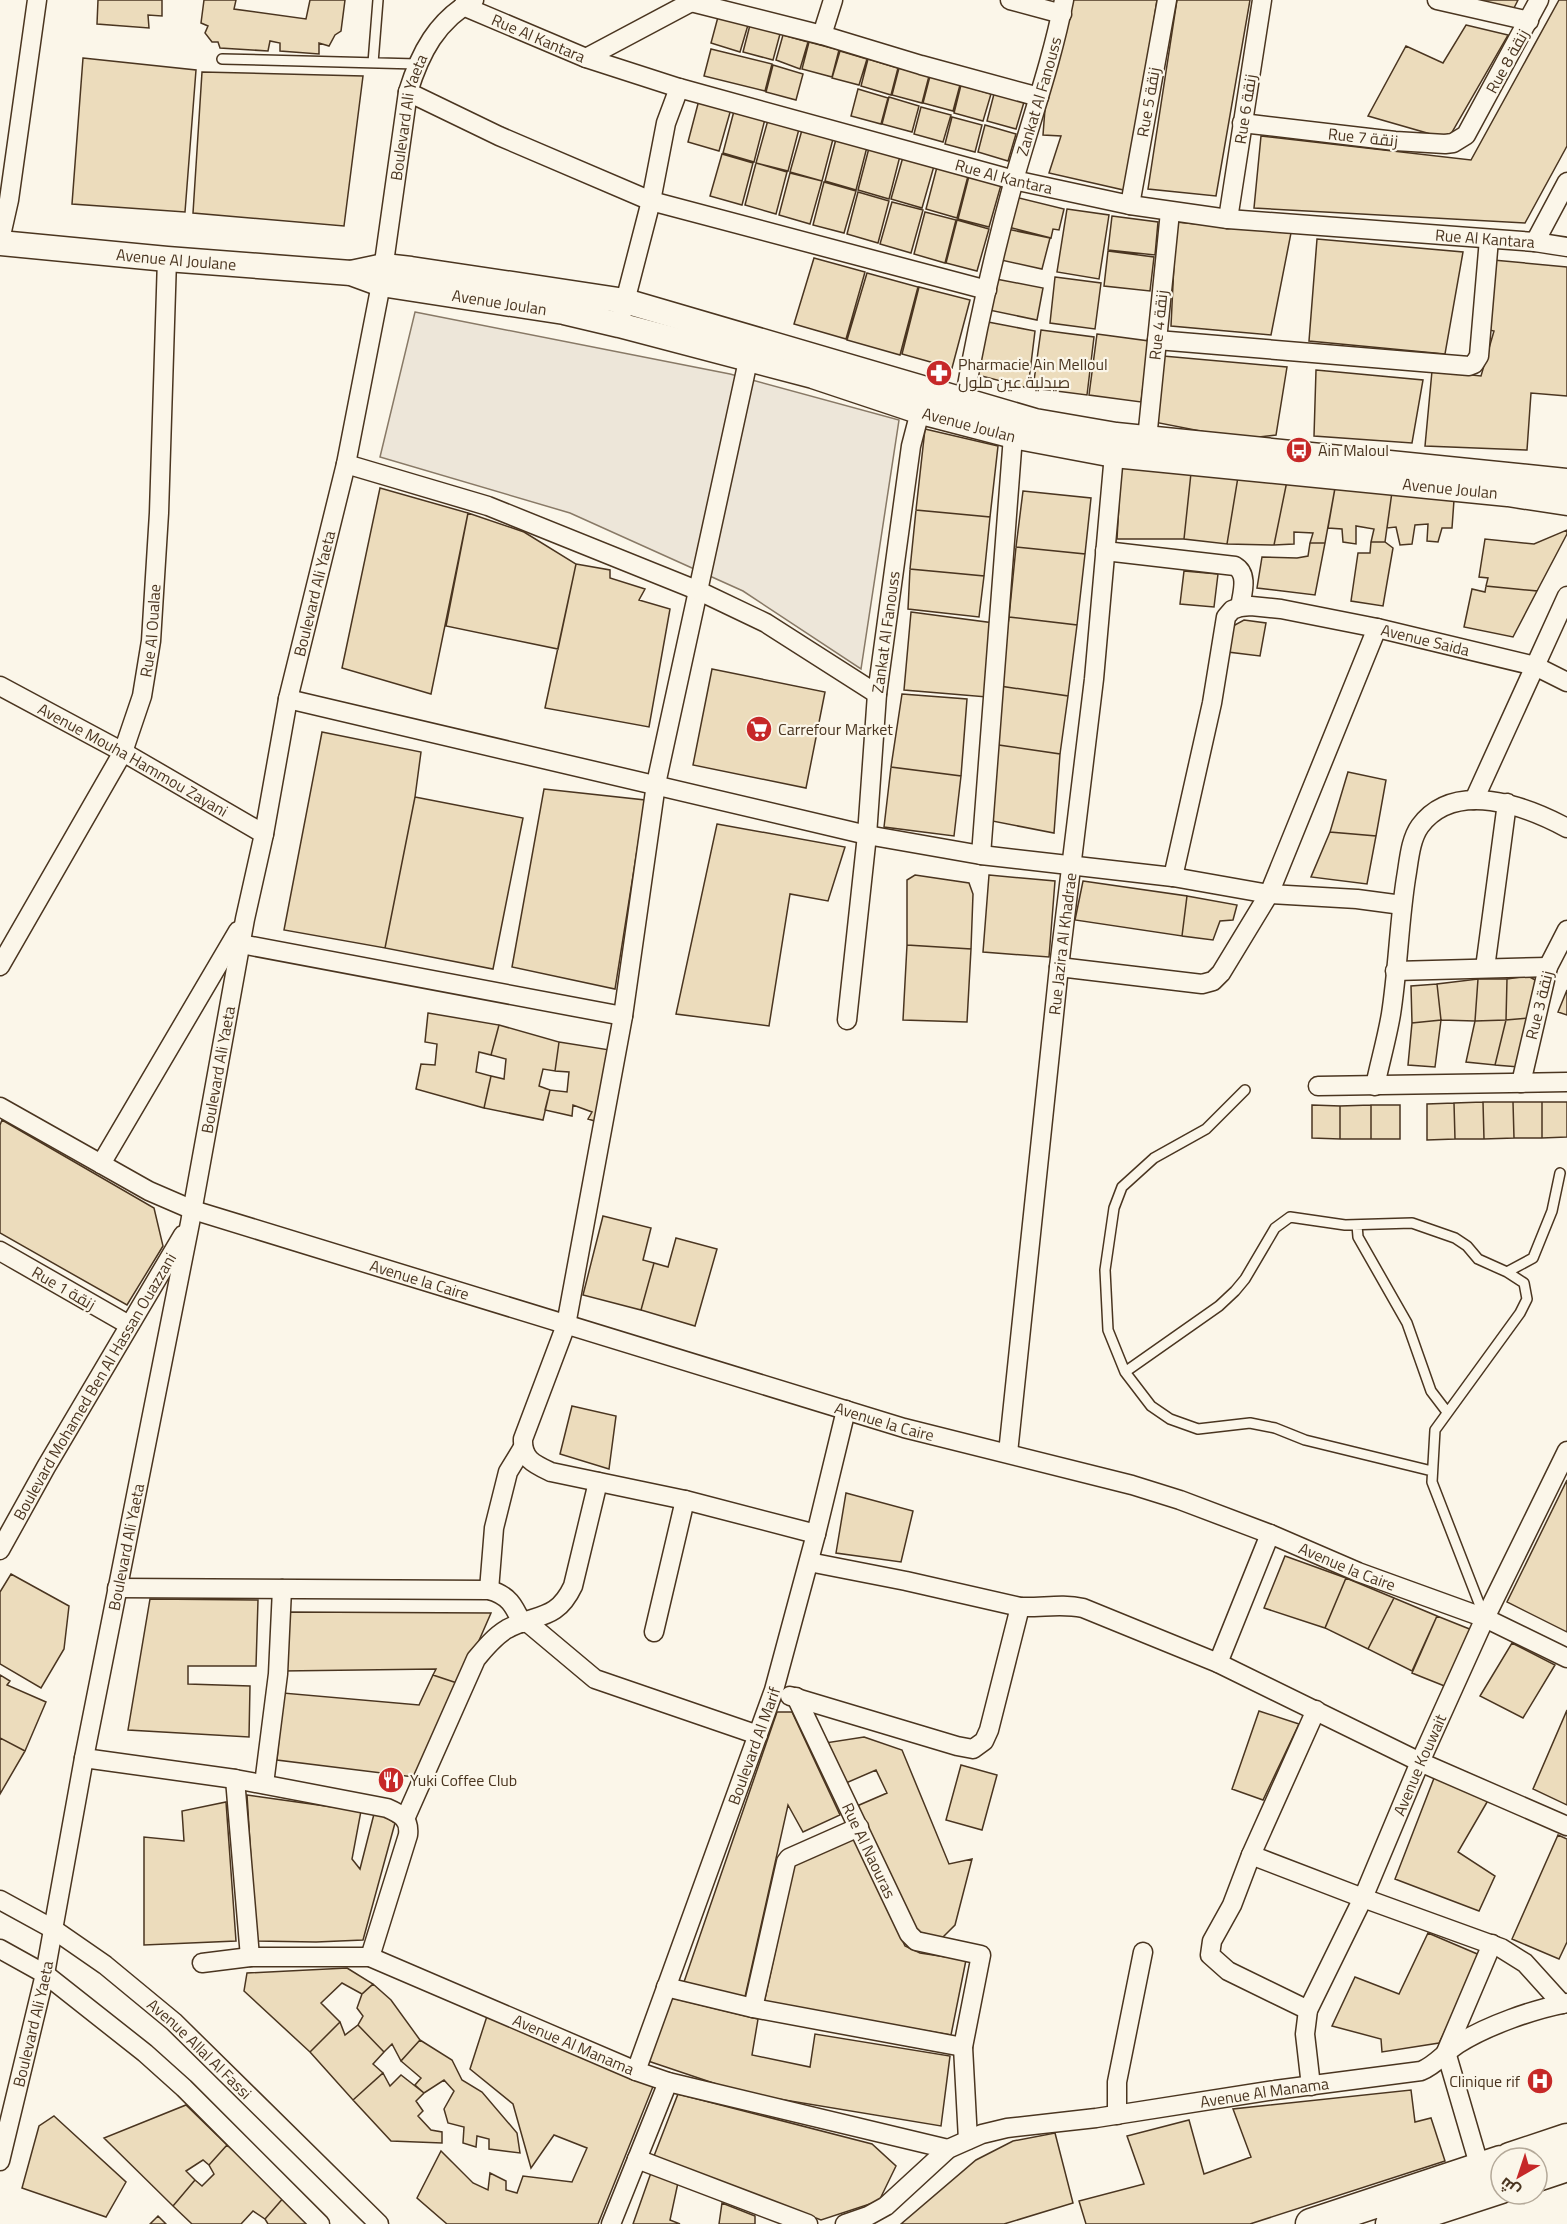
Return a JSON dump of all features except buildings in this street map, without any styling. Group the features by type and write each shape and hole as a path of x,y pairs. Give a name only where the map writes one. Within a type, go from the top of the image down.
{"main road":[{"path":"1546,2146 1567,2139"},
{"path":"1549,2172 1567,2166"},
{"path":"1311,2224 1489,2173"},
{"path":"1391,2224 1489,2175"}],"street":[{"path":"0,241 9,200 37,0"},
{"path":"822,35 833,0"},
{"path":"1010,0 1063,7"},
{"name":"Rue 5 زنقة","path":"1130,205 1167,0"},
{"name":"Rue 6 زنقة","path":"1227,219 1262,0"},
{"path":"1437,0 1529,21"},
{"name":"Rue 8 زنقة","path":"1474,122 1539,0"},
{"path":"586,58 693,1 1039,97"},
{"name":"Rue Al Kantara","path":"468,3 586,58 679,88 1014,180 1130,205 1227,219 1489,238 1567,247"},
{"name":"Boulevard Ali Yaeta","path":"0,2161 45,1974 84,1758 192,1216 245,919 264,834 288,699 346,464 382,275 408,92 417,64 435,33 468,3"},
{"name":"Zankat Al Fanouss","path":"964,402 974,346 1014,180 1063,7"},
{"path":"619,325 651,201 666,123 679,88"},
{"path":"408,92 499,136 651,201 987,290"},
{"name":"Rue 7 زنقة","path":"1242,123 1395,141 1445,144 1460,140 1474,122"},
{"path":"1535,242 1567,182"},
{"name":"Rue 4 زنقة","path":"1147,439 1170,212"},
{"path":"1157,340 1469,366 1474,364 1479,356 1489,238"},
{"name":"Avenue Al Joulane","path":"0,241 167,259 382,275"},
{"name":"Rue Al Oualae","path":"0,966 123,753 142,696 151,641 159,513 167,259"},
{"name":"Avenue Joulan","path":"382,275 411,269 625,301 750,349 1014,426 1115,445 1508,494 1567,504"},
{"name":"Avenue Joulan","path":"382,275 619,325 750,349"},
{"path":"489,1590 494,1528 508,1472 522,1449 523,1438 566,1325 623,1016 656,784 750,349"},
{"name":"Zankat Al Fanouss","path":"847,1020 867,835 877,694 911,446 923,401"},
{"name":"Avenue Joulan","path":"923,401 964,402 1014,426"},
{"path":"981,855 1014,426"},
{"name":"Avenue Joulan","path":"1115,445 1147,439 1567,481"},
{"name":"Rue Jazira Al Khadrae","path":"1008,1453 1070,865 1094,679 1115,445"},
{"path":"346,464 488,506 699,591 766,623 877,694"},
{"path":"1105,551 1235,566 1240,569 1244,577 1240,607 1232,610 1226,617 1212,703 1173,877"},
{"path":"1474,800 1567,596"},
{"name":"Avenue Saida","path":"1240,607 1281,609 1377,628 1535,666 1567,682"},
{"path":"1059,967 1202,984 1213,981 1221,973 1269,894 1377,628"},
{"name":"Avenue Mouha Hammou Zayani","path":"0,686 264,834"},
{"path":"288,699 867,835 981,855 1173,877 1269,894 1357,899 1402,905"},
{"path":"1376,1086 1390,1014 1410,852 1422,824 1450,803 1474,800 1507,803 1544,815 1567,828"},
{"path":"1485,968 1507,803"},
{"path":"101,1164 245,919"},
{"name":"Rue 3 زنقة","path":"1521,1083 1548,966 1567,930"},
{"path":"241,944 623,1016"},
{"path":"1395,971 1548,966"},
{"path":"1318,1086 1567,1082"},
{"name":"Avenue la Caire","path":"0,1107 192,1216 566,1325 904,1428 1132,1485 1270,1534 1358,1572 1485,1618 1567,1658"},
{"name":"Boulevard Mohamed Ben Al Hassan Ouazzani","path":"0,1550 192,1216"},
{"name":"Rue 1 زنقة","path":"0,1251 129,1325"},
{"name":"Boulevard Al Marif","path":"636,2071 774,1690 809,1562 846,1410"},
{"path":"522,1449 526,1457 537,1466 551,1472 686,1500 816,1534"},
{"name":"Avenue Kouwait","path":"1311,2086 1305,2034 1308,2010 1363,1898 1420,1762 1485,1618 1567,1451"},
{"path":"405,1819 476,1659 507,1629 552,1613 567,1599 573,1586 598,1482"},
{"path":"654,1632 686,1500"},
{"path":"1218,1664 1270,1534"},
{"path":"809,1562 1020,1607 1034,1608 1062,1604 1083,1608 1218,1664 1420,1762 1567,1826"},
{"path":"117,1588 489,1590 499,1592 510,1599 525,1623 595,1679 758,1736"},
{"path":"264,1784 275,1703 282,1589"},
{"path":"774,1690 973,1749 984,1741 990,1730 1020,1607"},
{"name":"Rue Al Naouras","path":"796,1697 909,1935 916,1941 981,1955 963,2046"},
{"path":"1308,2010 1227,1971 1210,1955 1212,1941 1232,1905 1251,1855 1316,1710"},
{"path":"84,1758 264,1784 387,1808 405,1819 409,1826 408,1835 370,1958"},
{"path":"235,1779 250,1957"},
{"path":"753,2008 786,1862 789,1858 859,1827"},
{"path":"1251,1855 1492,1944 1515,1955 1525,1963 1565,2003"},
{"name":"Avenue Allal Al Fassi","path":"0,1900 53,1929 105,1965 174,2022 379,2224"},
{"path":"1489,2160 1446,2052 1492,1944"},
{"path":"0,1949 45,1974 145,2053 184,2088 320,2224"},
{"path":"1117,2115 1117,2082 1143,1952"},
{"name":"Avenue Al Manama","path":"202,1963 250,1957 370,1958 636,2071 668,2082 948,2149"},
{"path":"666,1987 753,2008 963,2046 968,2140"},
{"name":"Avenue Al Manama","path":"845,2224 869,2220 948,2149 982,2134 1007,2128 1117,2115 1421,2071 1433,2066 1446,2052 1472,2037 1498,2025 1565,2003"},
{"path":"611,2224 668,2082"},
{"path":"637,2159 808,2224"}],"lane":[{"path":"373,63 378,0"},
{"path":"222,59 417,64"},
{"path":"1245,1090 1206,1129 1154,1158 1122,1187 1114,1208 1105,1270 1108,1330 1125,1372 1151,1406 1170,1419 1198,1429 1250,1423 1275,1428 1305,1440 1432,1471"},
{"path":"1507,1272 1533,1258 1552,1211 1560,1173"},
{"path":"1125,1372 1219,1306 1235,1291 1245,1279 1275,1228 1290,1217 1345,1225 1412,1223 1455,1238 1467,1246 1478,1259 1507,1272 1524,1283 1527,1299 1520,1313 1435,1430 1432,1482 1485,1618"},
{"path":"1357,1225 1358,1237 1407,1323 1431,1391 1447,1412"}],"shaded area":[{"path":"415,312 730,374 899,420 861,669 743,591 570,513 380,457"}],"place":[{"name":"Pharmacie Ain Melloul صيدلية عين ملول","path":"939,373"},
{"name":"Ain Maloul","path":"1299,450"},
{"name":"Carrefour Market","path":"759,729"},
{"name":"Yuki Coffee Club","path":"391,1780"},
{"name":"Clinique rif","path":"1540,2081"}]}
